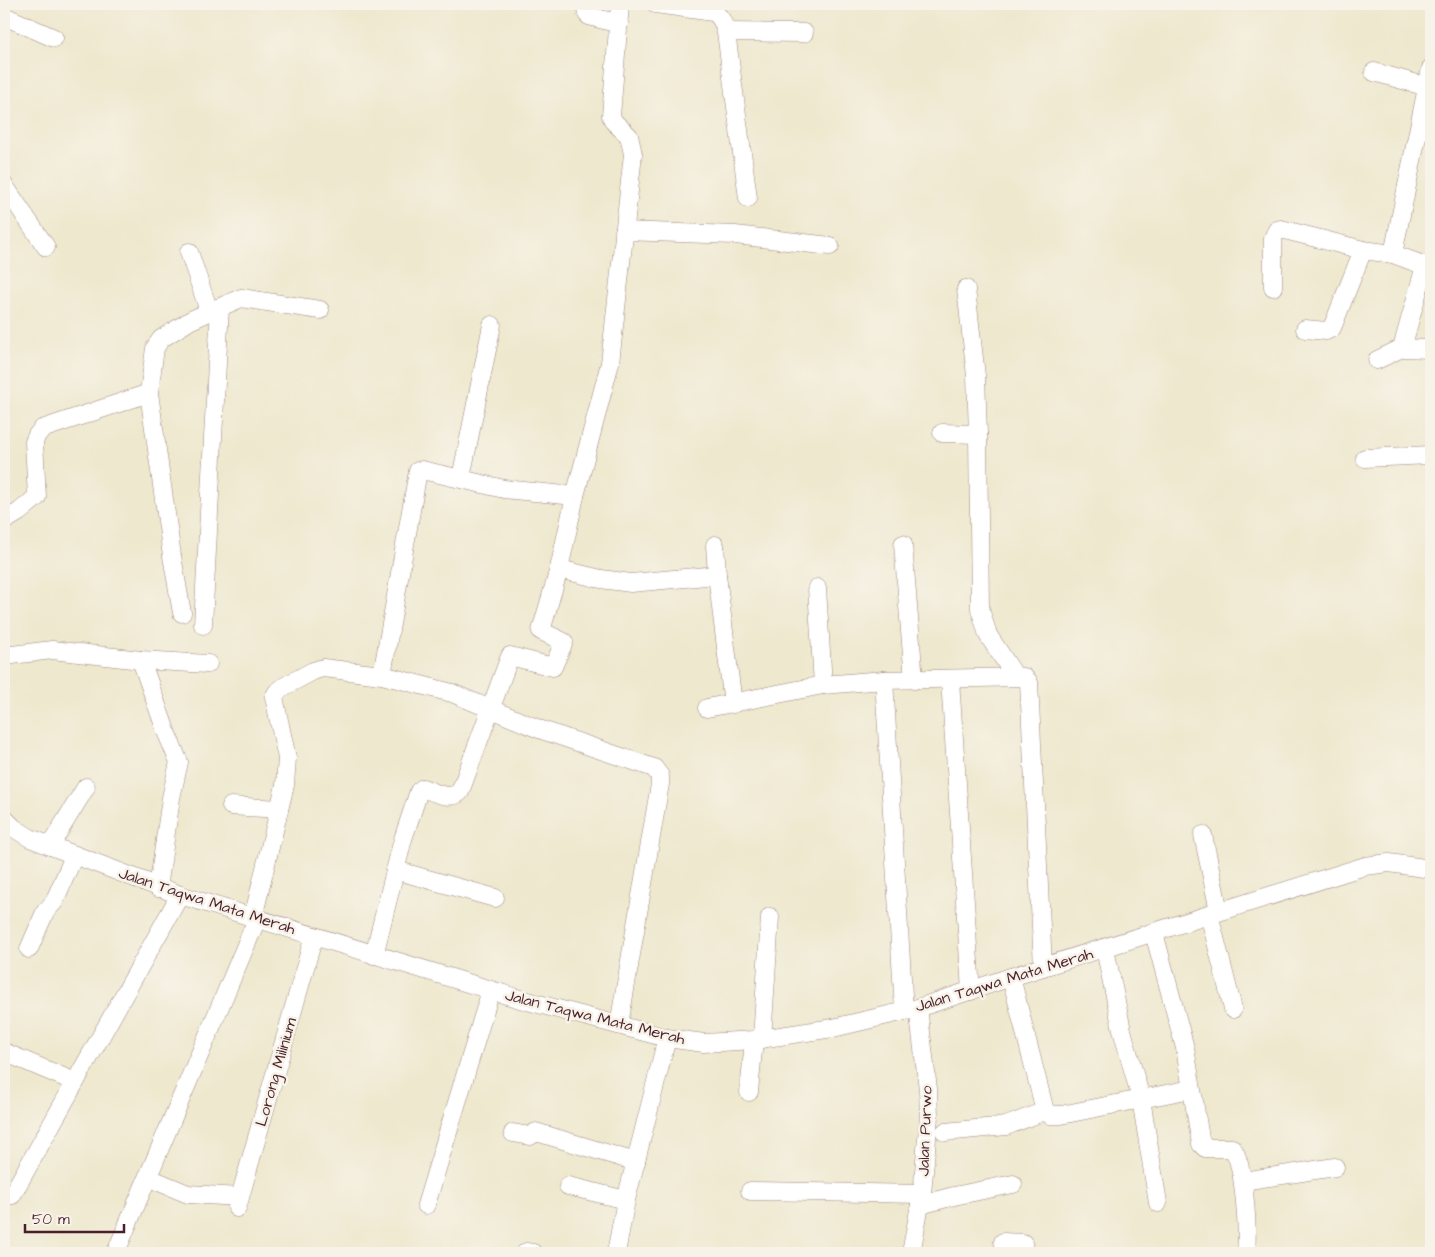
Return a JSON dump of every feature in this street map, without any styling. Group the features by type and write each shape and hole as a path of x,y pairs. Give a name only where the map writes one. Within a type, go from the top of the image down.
{"street":[{"path":"585,4 589,16 618,24"},
{"path":"374,954 395,870 418,791 423,788 447,796 460,792 510,656 553,667 564,642 542,631 574,496 610,363 633,154 629,136 614,122 611,116 620,4"},
{"path":"656,4 713,12 719,15 722,20 726,32 748,198"},
{"path":"4,16 54,38"},
{"path":"726,32 804,33"},
{"path":"1393,254 1431,68"},
{"path":"1374,72 1428,87"},
{"path":"4,184 46,247"},
{"path":"1273,287 1273,238 1277,230 1281,229 1363,250 1393,254 1428,267 1402,348"},
{"path":"623,239 735,235 830,246"},
{"path":"1305,329 1326,331 1332,328 1363,250"},
{"path":"189,252 214,309 203,625"},
{"path":"966,290 976,376 980,609 988,635 1015,676"},
{"path":"182,612 172,556 149,393 155,348 161,339 191,320 240,298 320,310"},
{"path":"461,478 492,325"},
{"path":"1377,360 1402,348 1431,349"},
{"path":"4,521 19,512 37,497 34,442 42,429 149,393"},
{"path":"942,433 978,434"},
{"path":"1365,458 1431,455"},
{"path":"382,675 417,472 422,470 504,489 574,496"},
{"path":"903,544 914,680"},
{"path":"714,545 733,704"},
{"path":"558,570 631,583 717,575"},
{"path":"817,588 823,686"},
{"path":"4,656 52,650 141,660 208,664"},
{"path":"141,660 179,762 158,888"},
{"path":"116,1252 255,918 285,785 287,758 274,697 275,694 285,686 313,671 323,668 382,675 452,693 539,729 654,768 660,776 660,784 619,1025"},
{"path":"706,708 823,686 884,680 1024,677 1029,682 1043,967"},
{"name":"Jalan Purwo","path":"884,680 911,1010 928,1089 929,1116 921,1200 911,1253"},
{"path":"950,680 971,991"},
{"path":"50,846 86,787"},
{"path":"231,806 279,809"},
{"name":"Jalan Taqwa Mata Merah","path":"4,818 14,828 30,838 158,888 491,990 667,1038 704,1043 758,1039 833,1028 911,1010 1365,866 1389,863 1431,868"},
{"path":"1203,835 1214,913 1233,1009"},
{"path":"28,949 45,912 54,902 74,856"},
{"path":"395,870 495,898"},
{"path":"12,1195 180,895"},
{"path":"749,1092 758,1039 770,917"},
{"path":"1154,933 1185,1048 1201,1144 1205,1148 1232,1148 1235,1151 1242,1181 1248,1239 1246,1253"},
{"name":"Lorong Milinium","path":"147,1177 188,1194 239,1202 314,936"},
{"path":"1105,949 1122,1030 1141,1099 1158,1203"},
{"path":"1011,977 1045,1111 1050,1115 1061,1116 1192,1089"},
{"path":"426,1205 491,990"},
{"path":"616,1253 626,1200 667,1038"},
{"path":"4,1052 75,1082"},
{"path":"945,1132 1006,1126 1045,1111"},
{"path":"512,1133 530,1136 536,1132 636,1162"},
{"path":"1242,1181 1335,1167"},
{"path":"750,1191 921,1200 1013,1184"},
{"path":"568,1186 626,1200"},
{"path":"1003,1242 1023,1243 1024,1253"}]}
